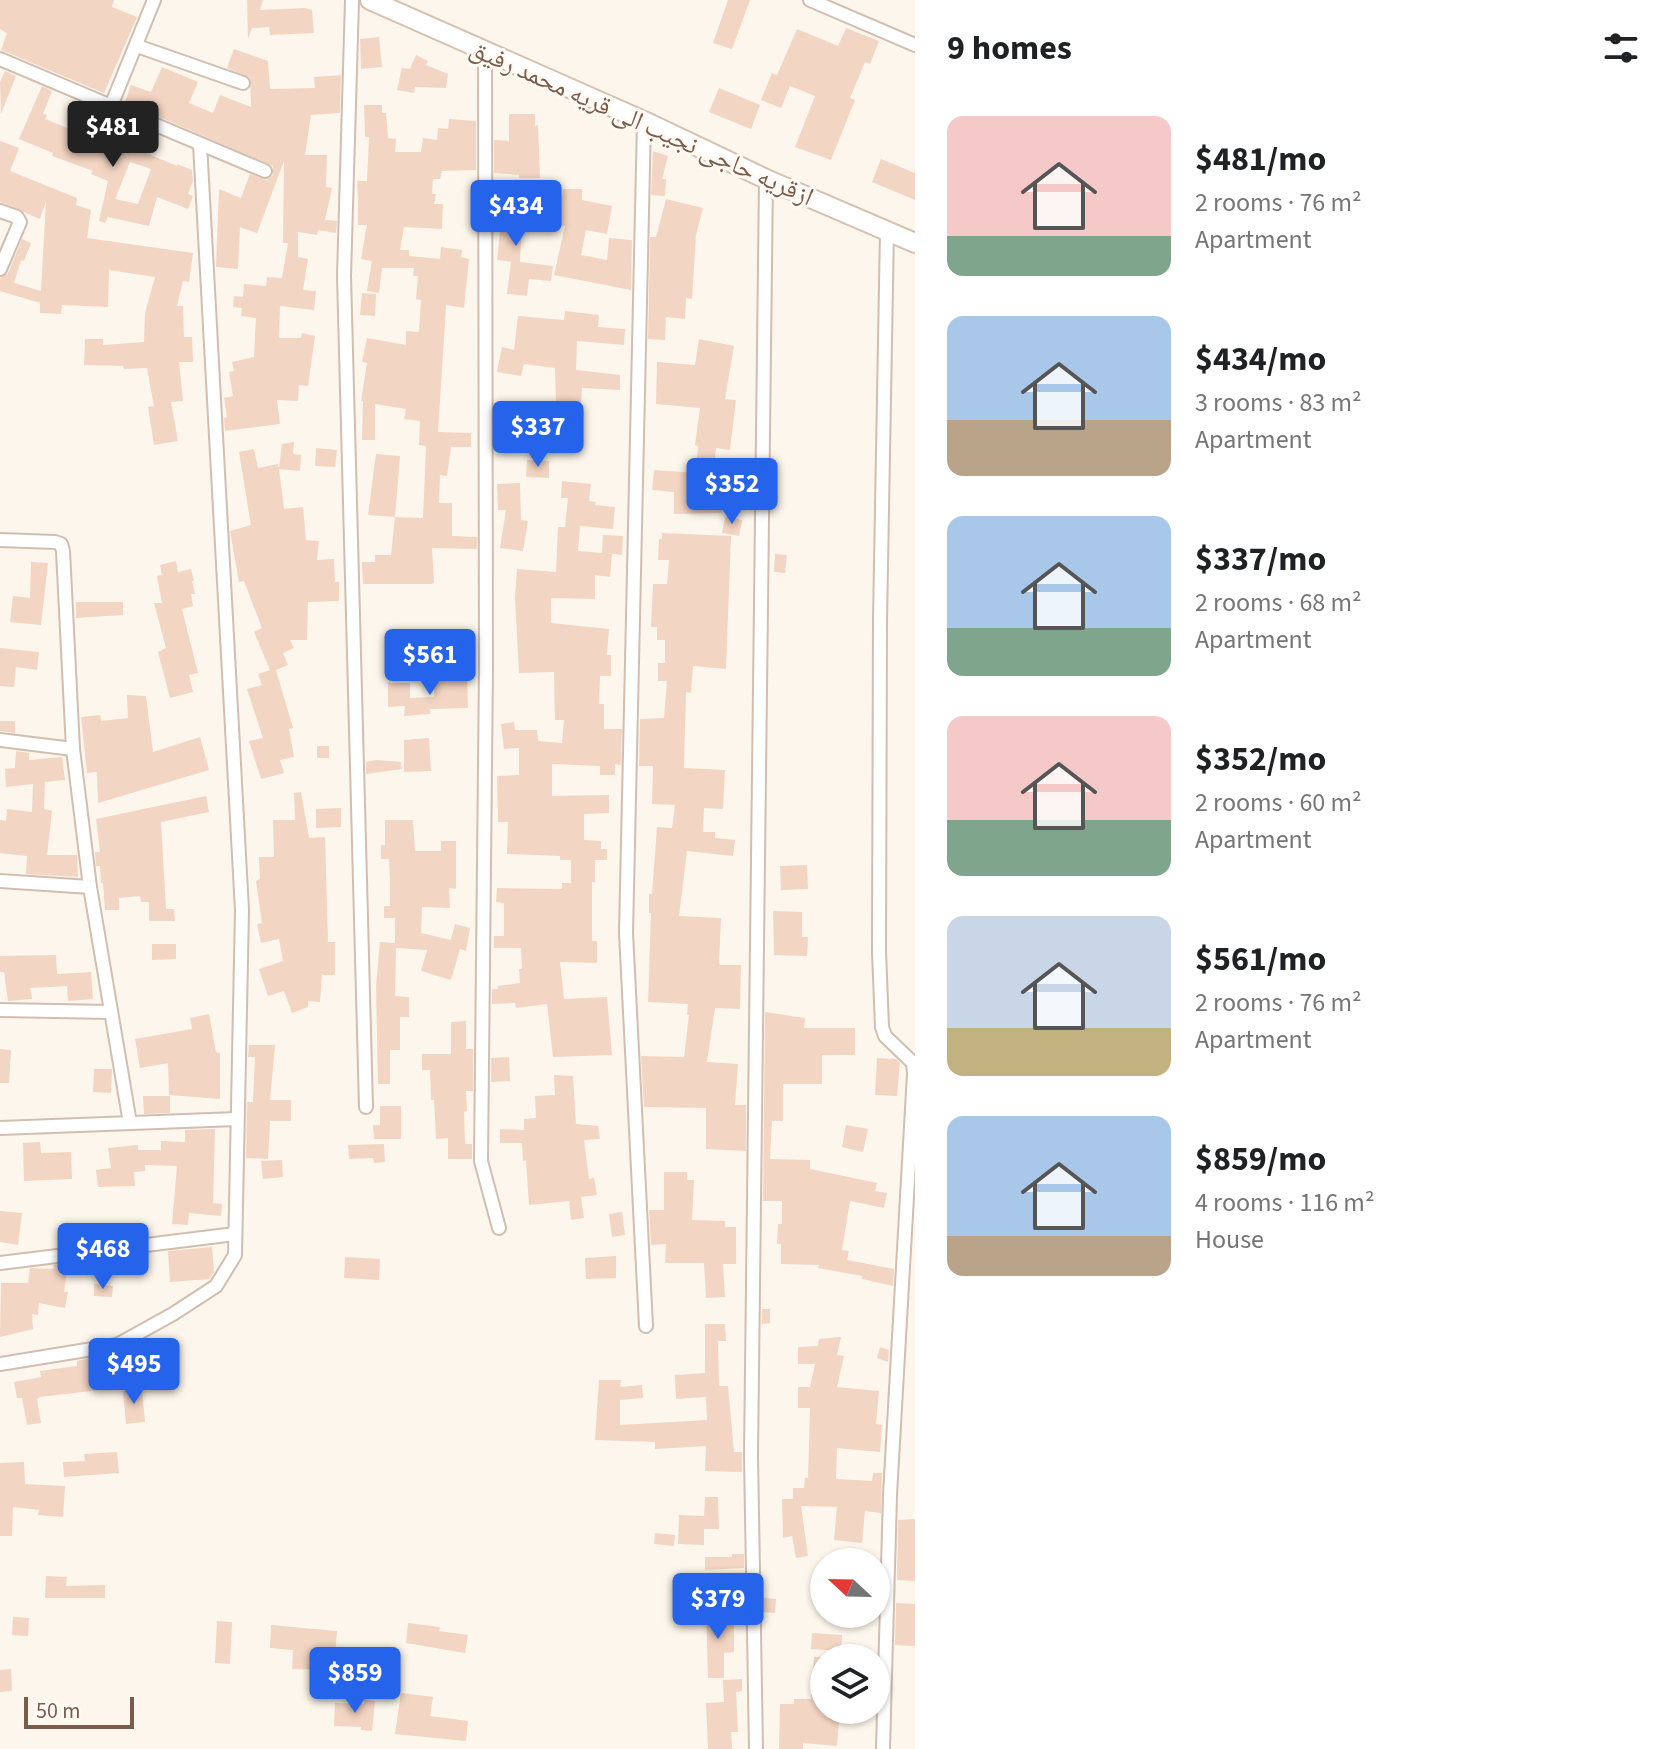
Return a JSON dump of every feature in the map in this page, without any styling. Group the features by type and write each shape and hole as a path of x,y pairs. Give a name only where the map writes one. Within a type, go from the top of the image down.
{"street":[{"path":"111,106 154,0"},
{"path":"352,0 344,276 366,1107"},
{"name":"ازقریه حاجی نجیب الی قریه محمد رفیق","path":"370,0 915,243"},
{"path":"810,0 915,45"},
{"path":"137,46 243,83"},
{"path":"485,52 486,667 481,1161 499,1228"},
{"path":"0,59 265,171"},
{"path":"644,121 626,933 646,1326"},
{"path":"0,1364 117,1345 216,1286 235,1255 242,910 200,144"},
{"path":"756,1749 751,1455 766,179"},
{"path":"0,211 20,220 0,269"},
{"path":"883,1749 890,1495 914,1074 913,1063 885,1036 882,1027 879,952 880,621 887,230"},
{"path":"0,540 61,544 73,749 90,887 130,1123"},
{"path":"0,740 73,749"},
{"path":"0,881 90,887"},
{"path":"0,1010 111,1012"},
{"path":"0,1128 237,1119"},
{"path":"0,1263 235,1234"}],"building":[{"path":"0,0 114,0 112,7 137,17 104,93 1,50 7,33 0,29"},
{"path":"247,0 263,0 260,10 312,10 314,33 270,35 269,27 252,28 248,39"},
{"path":"728,0 750,0 732,49 713,43"},
{"path":"846,28 879,41 870,64 865,62 850,98 855,100 831,160 795,147 815,96 790,86 781,108 761,100 772,73 777,75 797,29 838,46"},
{"path":"379,37 382,67 361,69 360,39"},
{"path":"234,49 268,61 270,89 315,88 314,77 341,75 340,113 311,115 305,155 327,155 326,187 332,188 325,220 337,221 336,233 318,230 317,235 298,232 298,257 308,259 303,290 316,291 314,310 280,306 279,338 301,338 302,333 315,336 308,386 299,385 298,401 277,400 280,424 225,431 224,418 227,417 224,398 233,396 229,372 234,371 232,362 254,357 256,318 241,316 242,308 233,307 234,296 243,297 244,284 266,286 267,277 282,278 288,243 283,243 284,161 257,233 240,227 238,269 216,267 219,189 241,198 250,174 267,180 273,175 273,166 125,102 131,85 151,92 162,67 198,82 189,103 213,113 220,95 251,107 250,78 227,68"},
{"path":"416,55 428,61 426,65 448,74 446,88 415,87 414,93 397,90 402,68 410,69"},
{"path":"5,71 16,76 1,114 0,82"},
{"path":"42,86 52,91 43,114 47,115 45,119 80,133 77,142 107,154 113,139 192,170 193,181 188,194 193,196 188,209 157,197 149,226 108,217 105,223 99,221 108,181 91,174 93,171 52,156 53,153 19,139","holes":["130,162 151,169 138,204 115,199"]},
{"path":"719,88 760,105 751,129 709,112"},
{"path":"364,105 382,105 382,113 386,113 388,138 396,139 395,152 421,152 423,138 437,140 438,128 448,129 449,119 476,121 476,170 442,171 440,179 433,179 434,204 443,204 442,229 404,227 400,250 409,250 409,256 440,259 441,247 462,250 461,257 469,259 464,308 446,305 438,432 471,433 471,447 451,447 447,476 440,475 439,503 452,503 452,536 477,537 477,549 432,548 434,583 431,584 363,584 362,562 375,562 375,555 391,555 395,517 423,518 426,446 419,445 420,421 404,419 406,409 375,404 375,440 362,440 361,401 367,363 362,362 367,338 406,345 406,331 419,332 421,300 416,299 418,276 413,276 414,268 382,268 379,293 367,291 372,261 361,259 367,225 358,225 357,181 367,181 369,137 365,137"},
{"path":"509,114 535,114 540,178 494,173 494,140 509,141"},
{"path":"0,141 19,148 10,171 77,198 76,205 91,210 87,238 193,253 189,282 183,281 177,306 183,306 184,337 192,337 193,362 179,362 183,401 171,402 178,441 154,445 148,407 154,406 147,368 84,365 85,339 103,339 103,345 144,342 145,313 155,277 109,270 108,307 62,305 61,314 40,313 40,303 0,291 0,278 8,273 22,239 31,243 24,261 21,260 14,283 41,291 46,201 40,219 0,202"},
{"path":"653,151 668,156 662,179 666,179 665,196 651,195"},
{"path":"881,159 915,173 915,200 872,182"},
{"path":"563,189 582,189 582,200 612,206 607,234 586,230 581,255 607,260 609,238 632,240 631,290 554,275 565,226 558,225"},
{"path":"494,199 523,202 520,262 553,266 551,281 529,279 527,296 507,294 511,262 497,260 501,223 494,223"},
{"path":"666,199 703,208 696,235 692,299 686,298 685,319 666,317 665,340 648,339 650,237 656,237"},
{"path":"362,293 376,294 375,316 360,315"},
{"path":"565,311 599,315 598,327 625,329 624,345 577,341 576,370 620,375 620,390 582,388 581,403 556,403 555,368 524,364 521,376 497,372 502,347 514,350 518,316 564,320"},
{"path":"699,339 734,346 725,399 736,400 730,450 716,448 712,484 722,484 722,513 674,514 674,492 652,490 654,470 696,473 698,446 695,445 700,408 656,404 657,362 695,365"},
{"path":"502,405 529,411 524,435 497,430"},
{"path":"294,442 293,454 301,455 300,471 279,469 284,509 303,507 306,540 319,541 317,560 334,559 339,601 308,602 307,640 290,640 294,648 283,653 288,665 276,670 293,728 289,729 294,757 280,760 284,773 261,779 249,741 263,738 247,689 262,685 258,674 270,670 254,632 262,628 244,581 239,582 230,531 251,525 239,452 254,449 258,468 278,464 279,468 282,444"},
{"path":"316,448 337,450 335,467 315,466"},
{"path":"376,454 400,456 395,517 368,515"},
{"path":"527,460 549,461 549,478 526,477"},
{"path":"562,481 591,484 589,501 596,502 595,505 615,507 613,529 580,526 578,551 602,553 603,535 623,536 622,555 607,553 612,554 610,577 595,575 595,599 551,598 551,623 609,629 607,655 611,655 611,676 600,676 599,704 604,704 604,729 622,729 621,765 615,764 615,775 600,775 600,766 552,764 552,796 609,795 609,813 584,814 584,840 601,841 601,849 607,849 607,860 595,860 595,882 592,882 592,941 597,941 597,963 560,962 564,999 607,997 612,1055 553,1057 547,1004 516,1008 515,1003 492,1004 492,989 520,983 519,969 522,969 521,948 494,948 494,936 504,936 504,903 496,902 497,888 562,889 562,883 571,883 571,860 560,860 560,856 507,854 508,822 498,822 497,776 519,775 519,748 504,749 501,724 514,722 515,730 537,730 538,741 562,743 564,720 555,720 554,672 519,673 515,598 517,569 556,572 558,527 565,527 568,498 561,498"},
{"path":"520,483 521,520 528,521 523,551 500,548 506,510 498,510 497,484"},
{"path":"725,517 742,520 739,536 722,533"},
{"path":"662,533 731,536 726,669 693,666 691,693 686,692 684,768 725,770 723,809 704,808 703,832 715,832 715,838 735,840 733,856 687,851 679,916 721,918 720,965 741,965 740,1009 715,1008 707,1062 738,1064 735,1105 746,1105 746,1151 706,1149 706,1108 644,1107 641,1056 684,1057 689,1015 688,1004 648,1002 649,894 652,894 657,827 672,828 675,805 652,804 653,766 639,766 640,719 664,718 667,681 658,681 658,663 665,663 665,640 657,640 657,627 651,627 653,584 667,584 669,560 658,560"},
{"path":"775,554 787,555 785,573 774,572"},
{"path":"176,561 178,572 191,569 194,581 195,594 191,594 193,606 182,609 198,673 189,675 193,692 170,698 158,652 166,648 154,603 162,603 157,576 162,575 160,565"},
{"path":"31,562 48,563 41,625 10,622 13,596 30,598"},
{"path":"76,602 123,602 123,615 76,618"},
{"path":"0,648 39,652 37,670 16,667 14,687 0,686"},
{"path":"467,678 468,708 430,709 430,714 404,716 405,706 388,707 388,683 410,683 410,698 434,697 434,679"},
{"path":"127,695 146,696 153,752 200,737 209,770 98,803 97,772 87,773 81,717 100,715 101,721 128,718"},
{"path":"0,721 15,721 15,733 0,731"},
{"path":"429,738 431,771 404,772 404,740"},
{"path":"317,746 329,746 329,758 317,758"},
{"path":"16,751 29,753 29,760 62,757 65,780 45,782 44,809 52,811 47,855 77,855 78,877 26,874 27,856 0,853 0,820 6,821 7,809 32,812 33,784 6,787 5,769 15,768"},
{"path":"366,762 401,762 402,769 366,774"},
{"path":"301,792 309,838 325,837 328,942 335,942 335,975 322,975 320,1002 308,1001 308,1007 292,1013 284,991 268,996 259,969 283,961 279,939 261,943 257,924 262,923 256,881 260,879 259,857 274,857 273,820 295,820 294,793"},
{"path":"206,796 209,812 161,822 166,909 174,909 175,921 149,921 149,902 141,902 140,896 119,898 119,910 105,910 100,866 96,866 95,852 100,852 96,819"},
{"path":"341,808 341,827 316,828 316,809"},
{"path":"385,820 413,820 415,851 441,851 441,841 456,841 456,889 449,888 450,908 422,907 421,933 451,940 455,924 470,928 466,951 460,949 451,980 421,971 427,950 396,948 395,996 409,997 409,1017 400,1017 400,1050 390,1050 390,1084 378,1084 376,985 380,942 395,943 395,918 384,918 384,906 390,906 389,859 381,859 381,845 385,845"},
{"path":"807,865 808,889 781,890 780,866"},
{"path":"773,911 802,912 802,937 808,937 807,956 774,955"},
{"path":"152,944 176,944 176,959 152,960"},
{"path":"56,955 57,974 91,972 93,999 68,1001 67,986 30,988 32,999 8,1001 4,972 0,972 0,956"},
{"path":"765,1012 805,1018 804,1028 855,1028 855,1055 822,1055 822,1084 783,1084 783,1121 772,1121 770,1159 810,1160 810,1169 877,1183 875,1191 887,1193 884,1208 850,1201 842,1250 849,1251 847,1260 894,1269 893,1286 862,1279 862,1276 818,1268 819,1265 781,1264 781,1244 777,1244 778,1224 782,1224 782,1201 763,1201"},
{"path":"209,1014 216,1052 220,1053 220,1099 169,1095 168,1063 140,1068 135,1039 192,1029 190,1018"},
{"path":"466,1021 466,1049 473,1049 473,1091 466,1091 465,1144 472,1144 472,1159 448,1159 448,1138 436,1139 430,1070 422,1070 422,1054 451,1054 451,1022"},
{"path":"249,1045 275,1045 270,1100 291,1100 291,1121 270,1121 268,1159 246,1158 247,1102 253,1102 255,1057 248,1057"},
{"path":"0,1049 11,1050 9,1083 0,1083"},
{"path":"509,1057 510,1081 491,1082 491,1058"},
{"path":"877,1058 896,1059 900,1063 897,1096 875,1095"},
{"path":"94,1069 112,1069 111,1093 93,1092"},
{"path":"554,1075 573,1076 576,1124 598,1126 600,1139 584,1140 589,1179 594,1178 597,1195 581,1197 584,1218 571,1220 569,1201 529,1205 522,1143 500,1143 500,1129 524,1130 524,1119 536,1118 535,1096 555,1095"},
{"path":"143,1096 170,1096 170,1113 144,1114"},
{"path":"380,1106 401,1106 401,1139 374,1139 373,1125 380,1125"},
{"path":"846,1125 868,1129 863,1152 842,1147"},
{"path":"215,1129 213,1203 222,1204 221,1216 189,1213 188,1225 172,1224 177,1166 145,1165 145,1171 134,1172 135,1186 98,1187 96,1170 111,1168 108,1148 138,1145 138,1150 161,1150 161,1141 185,1142 185,1130"},
{"path":"40,1142 41,1153 71,1152 72,1179 24,1181 23,1143"},
{"path":"384,1144 385,1162 374,1163 373,1158 349,1159 348,1145"},
{"path":"282,1160 283,1177 263,1179 261,1161"},
{"path":"664,1172 687,1172 687,1180 694,1180 692,1220 725,1221 725,1227 736,1227 736,1264 723,1264 725,1297 706,1298 704,1263 665,1263 666,1244 651,1245 649,1210 664,1210"},
{"path":"0,1211 22,1213 18,1245 0,1242"},
{"path":"622,1212 625,1235 612,1237 609,1214"},
{"path":"212,1247 214,1272 210,1279 170,1282 168,1251"},
{"path":"616,1256 616,1278 586,1279 585,1258"},
{"path":"345,1257 380,1259 379,1280 344,1278"},
{"path":"68,1264 65,1308 39,1303 38,1315 32,1314 33,1329 0,1337 1,1283 28,1283 30,1268 53,1269 54,1265"},
{"path":"94,1284 113,1286 112,1297 94,1296"},
{"path":"762,1309 770,1309 770,1323 762,1324"},
{"path":"705,1324 725,1324 726,1341 718,1341 719,1386 728,1386 734,1452 742,1452 742,1472 705,1471 706,1446 655,1449 655,1442 595,1440 599,1380 621,1380 620,1387 642,1385 643,1398 620,1400 620,1425 707,1420 706,1397 676,1399 675,1375 705,1373"},
{"path":"841,1337 837,1355 844,1356 837,1387 879,1391 876,1424 882,1425 880,1452 837,1448 836,1479 872,1481 873,1473 882,1473 881,1513 865,1511 862,1543 834,1540 837,1507 801,1506 808,1556 796,1558 792,1536 783,1538 782,1499 793,1499 793,1488 804,1488 805,1478 808,1478 810,1408 798,1408 798,1387 810,1387 815,1364 798,1364 798,1347 818,1346 819,1339"},
{"path":"880,1347 889,1350 888,1362 877,1358"},
{"path":"91,1358 94,1377 115,1373 117,1388 40,1397 37,1399 41,1423 27,1425 22,1398 17,1398 14,1382 41,1377 40,1371 77,1366 77,1361"},
{"path":"142,1389 145,1422 126,1424 123,1391"},
{"path":"117,1452 119,1473 64,1477 63,1462 85,1461 84,1454"},
{"path":"24,1462 25,1484 65,1486 63,1517 38,1515 39,1510 13,1507 12,1536 0,1536 0,1463"},
{"path":"705,1497 718,1497 719,1529 704,1529 704,1545 678,1544 679,1515 704,1516"},
{"path":"915,1519 915,1581 897,1580 898,1520"},
{"path":"655,1533 675,1535 674,1546 654,1544"},
{"path":"732,1554 744,1554 744,1568 705,1570 705,1557 732,1557"},
{"path":"46,1576 67,1577 66,1586 105,1585 105,1598 45,1598"},
{"path":"763,1598 776,1599 775,1613 763,1612"},
{"path":"896,1603 915,1604 915,1646 895,1645"},
{"path":"706,1607 722,1607 722,1622 734,1622 734,1652 724,1653 724,1678 708,1678"},
{"path":"13,1617 29,1618 28,1636 12,1635"},
{"path":"217,1621 232,1622 230,1664 215,1663"},
{"path":"408,1623 468,1635 465,1653 406,1643"},
{"path":"271,1625 337,1631 335,1656 326,1655 326,1670 292,1669 293,1650 270,1648"},
{"path":"812,1633 842,1635 841,1644 811,1644"},
{"path":"11,1669 12,1691 0,1692 0,1670"},
{"path":"742,1679 742,1691 736,1692 738,1732 731,1732 732,1749 708,1749 706,1703 724,1702 723,1680"},
{"path":"382,1687 396,1689 395,1700 380,1698"},
{"path":"401,1693 433,1697 430,1716 468,1721 466,1741 395,1734"},
{"path":"364,1699 375,1701 372,1731 361,1730 361,1727 334,1726 335,1703 364,1704"},
{"path":"794,1699 810,1699 810,1724 839,1724 837,1746 803,1743 803,1749 779,1749 780,1704 794,1704"}]}
